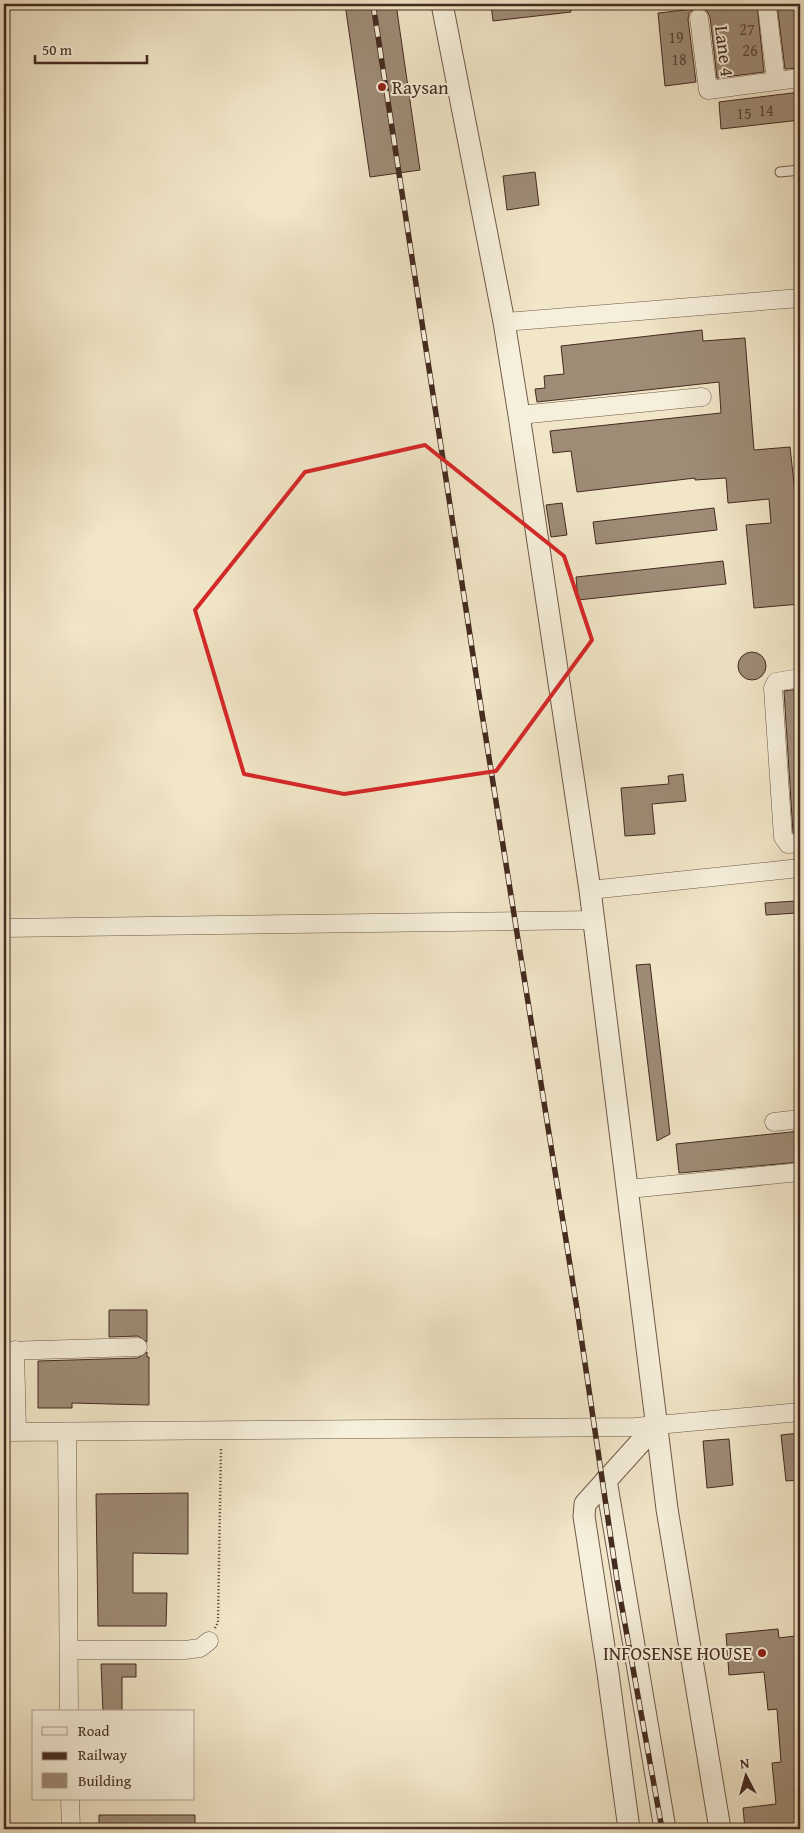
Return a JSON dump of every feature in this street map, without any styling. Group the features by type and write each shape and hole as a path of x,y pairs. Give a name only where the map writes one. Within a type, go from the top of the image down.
{"street":[{"path":"442,4 504,322 519,415 590,890 629,1189 667,1509 720,1829"},
{"path":"767,7 776,81 800,78"},
{"name":"Lane 4","path":"699,18 708,90 776,81"},
{"path":"504,322 800,298"},
{"path":"519,415 702,397"},
{"path":"800,678 780,680 776,682 773,688 782,837 788,844 800,843"},
{"path":"590,890 800,868"},
{"path":"4,928 594,920"},
{"path":"774,1122 800,1119"},
{"path":"629,1189 800,1172"},
{"path":"138,1347 9,1350 10,1432 656,1425 800,1412"},
{"path":"629,1829 608,1672 584,1516 585,1504 656,1425"},
{"path":"67,1432 69,1710"},
{"path":"606,1480 665,1829"},
{"path":"68,1650 185,1650 200,1648 209,1641"},
{"path":"70,1800 71,1829"}],"lane":[{"path":"780,172 800,170"}],"path":[{"path":"209,1641 218,1622 222,1431"}],"highlighted area":[{"path":"425,445 564,556 592,640 496,771 344,794 244,774 195,610 305,472"}],"building":[{"name":"Raysan","path":"345,4 396,4 420,170 370,177"},
{"path":"491,4 570,4 571,12 493,21"},
{"path":"735,4 757,4 764,72 717,78 710,17 707,11 702,8"},
{"path":"777,4 800,4 800,68 785,69"},
{"path":"694,9 689,13 688,19 696,82 665,86 658,13"},
{"path":"800,92 800,120 721,129 719,102"},
{"path":"535,172 539,205 507,210 503,176"},
{"path":"702,330 703,341 745,338 754,450 790,447 798,520 800,520 800,604 754,608 746,525 771,523 769,499 728,503 726,478 695,480 695,478 577,492 571,451 553,453 550,431 721,413 719,382 537,402 535,389 545,388 544,376 564,374 561,346"},
{"path":"562,503 567,535 551,537 546,505"},
{"path":"714,508 717,530 596,544 593,522"},
{"path":"723,561 726,584 578,600 576,577"},
{"path":"752,652 762,656 766,666 762,676 752,680 742,676 738,666 742,656"},
{"path":"800,689 800,833 793,833 784,691"},
{"path":"683,774 686,801 652,804 655,834 625,836 621,788 669,784 668,776"},
{"path":"796,901 797,913 766,915 765,903"},
{"path":"650,964 670,1134 657,1141 636,965"},
{"path":"800,1131 800,1162 679,1173 676,1144"},
{"path":"109,1310 147,1310 147,1342 138,1336 109,1337"},
{"path":"147,1352 147,1357 149,1357 149,1405 72,1403 72,1408 38,1408 38,1361 138,1358"},
{"path":"800,1433 800,1480 786,1481 781,1435"},
{"path":"729,1439 733,1485 707,1488 703,1441"},
{"path":"188,1493 188,1554 133,1553 133,1593 167,1593 166,1626 98,1626 96,1494"},
{"path":"778,1629 779,1638 795,1636 800,1685 800,1789 794,1789 798,1829 745,1829 743,1808 776,1804 772,1763 781,1762 777,1709 768,1710 764,1672 729,1675 726,1634"},
{"path":"101,1664 136,1664 136,1677 122,1677 122,1710 103,1710"},
{"path":"99,1815 195,1815 195,1829 99,1829"}],"railway":[{"path":"373,4 483,720 577,1309 617,1580 662,1829"}],"place":[{"name":"Raysan","path":"382,87"},
{"name":"INFOSENSE HOUSE","path":"762,1653"}]}
